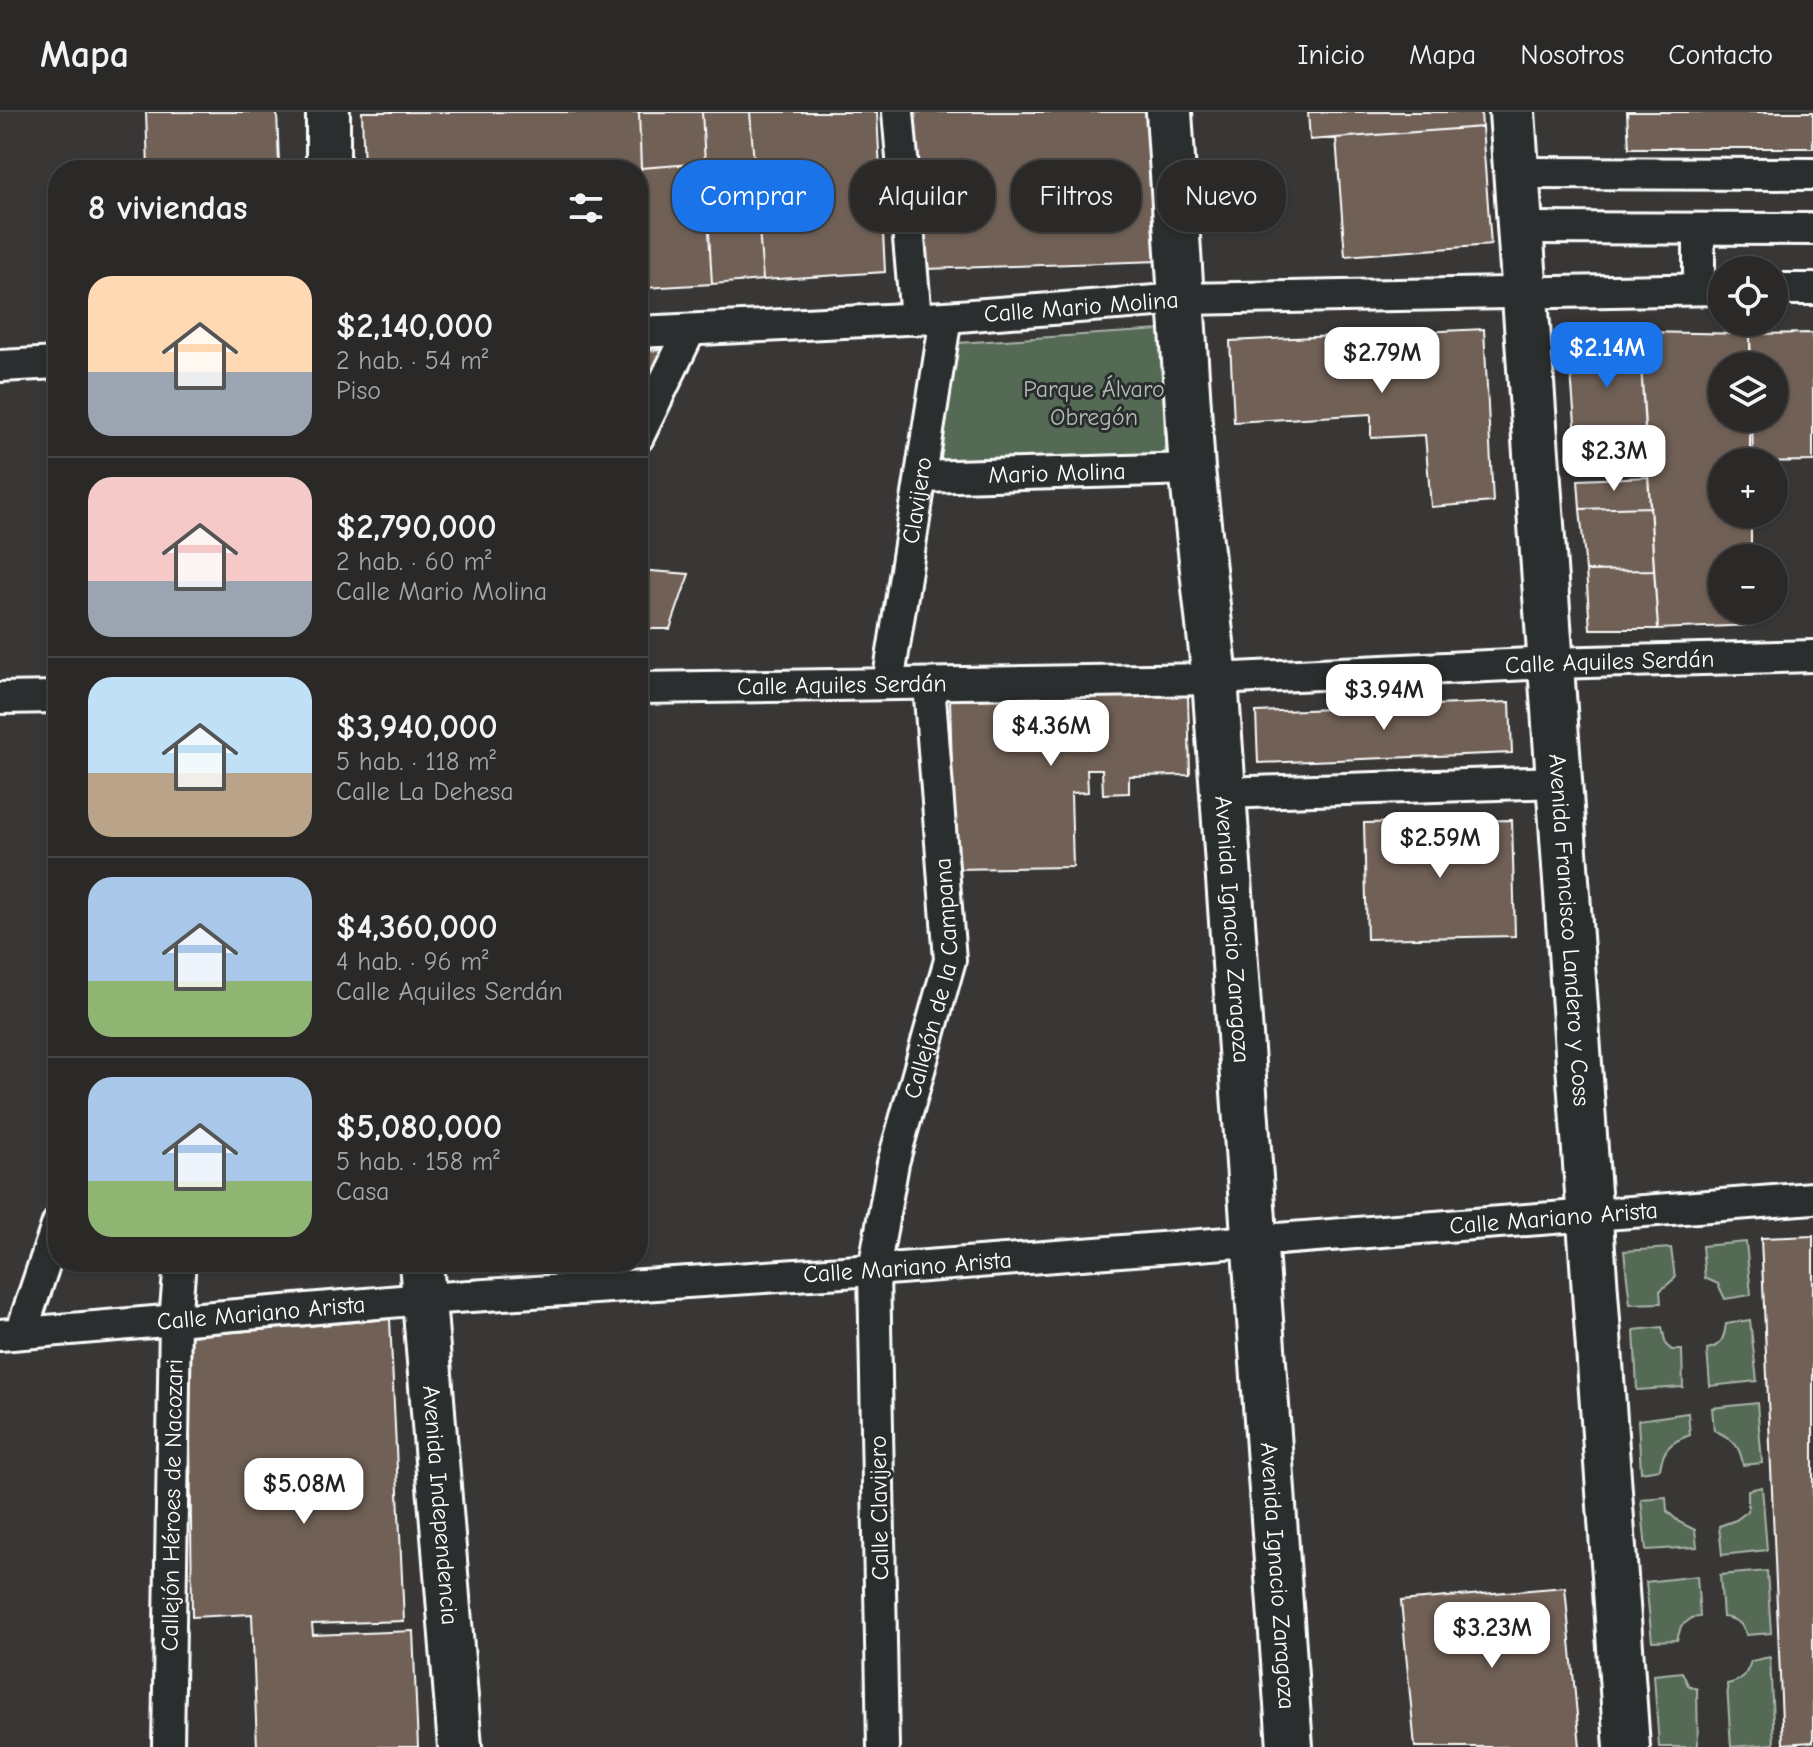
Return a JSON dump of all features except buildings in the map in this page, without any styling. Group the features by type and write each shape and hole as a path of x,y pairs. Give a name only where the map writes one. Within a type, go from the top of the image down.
{"main road":[{"name":"Avenida Ignacio Zaragoza","path":"1169,112 1192,469 1215,679 1290,1747"},
{"name":"Avenida Francisco Landero y Coss","path":"1512,112 1627,1747"}],"street":[{"path":"328,112 328,160"},
{"path":"898,112 916,319"},
{"path":"1516,173 1813,174"},
{"path":"1520,228 1813,229"},
{"path":"1699,229 1708,274"},
{"name":"Calle Mario Molina","path":"648,332 916,319 1182,299 1708,289"},
{"path":"1788,289 1813,289"},
{"name":"Clavijero","path":"888,684 946,317"},
{"path":"648,416 690,330"},
{"path":"0,366 48,364"},
{"name":"Mario Molina","path":"921,477 1192,469"},
{"name":"Calle Aquiles Serdán","path":"648,688 1215,679 1551,663 1813,656"},
{"name":"Callejón de la Campana","path":"874,1270 893,1163 950,960 929,684"},
{"path":"0,698 48,697"},
{"path":"1223,793 1559,782"},
{"name":"Calle Mariano Arista","path":"10,1334 175,1321 422,1281 874,1270 1813,1198"},
{"path":"10,1334 48,1246"},
{"name":"Calle Clavijero","path":"874,1270 883,1747"},
{"name":"Callejón Héroes de Nacozari","path":"168,1747 175,1321 179,1272"},
{"name":"Avenida Independencia","path":"422,1281 460,1747"}],"green space":[{"name":"Parque Álvaro Obregón","path":"1161,330 1166,470 921,477 942,344"},
{"path":"1746,1242 1751,1295 1725,1299 1718,1284 1705,1278 1702,1246"},
{"path":"1671,1248 1675,1278 1660,1291 1661,1303 1630,1304 1624,1251"},
{"path":"1750,1320 1757,1381 1710,1386 1707,1349 1721,1341 1726,1324"},
{"path":"1662,1327 1666,1345 1672,1350 1682,1350 1683,1387 1637,1390 1634,1330"},
{"path":"1757,1403 1762,1463 1743,1465 1734,1443 1714,1430 1712,1408"},
{"path":"1688,1413 1690,1435 1669,1447 1660,1469 1641,1472 1638,1420"},
{"path":"1762,1487 1767,1550 1722,1555 1719,1526 1736,1520 1748,1511 1748,1490"},
{"path":"1666,1497 1667,1511 1695,1530 1697,1547 1646,1550 1641,1499"},
{"path":"1767,1571 1771,1633 1747,1635 1738,1622 1723,1617 1720,1575"},
{"path":"1697,1576 1700,1617 1692,1618 1681,1626 1677,1640 1652,1641 1646,1582"},
{"path":"1770,1657 1774,1744 1731,1747 1727,1684 1743,1677 1751,1661"},
{"path":"1682,1672 1688,1685 1697,1689 1698,1747 1659,1747 1654,1675"}]}
